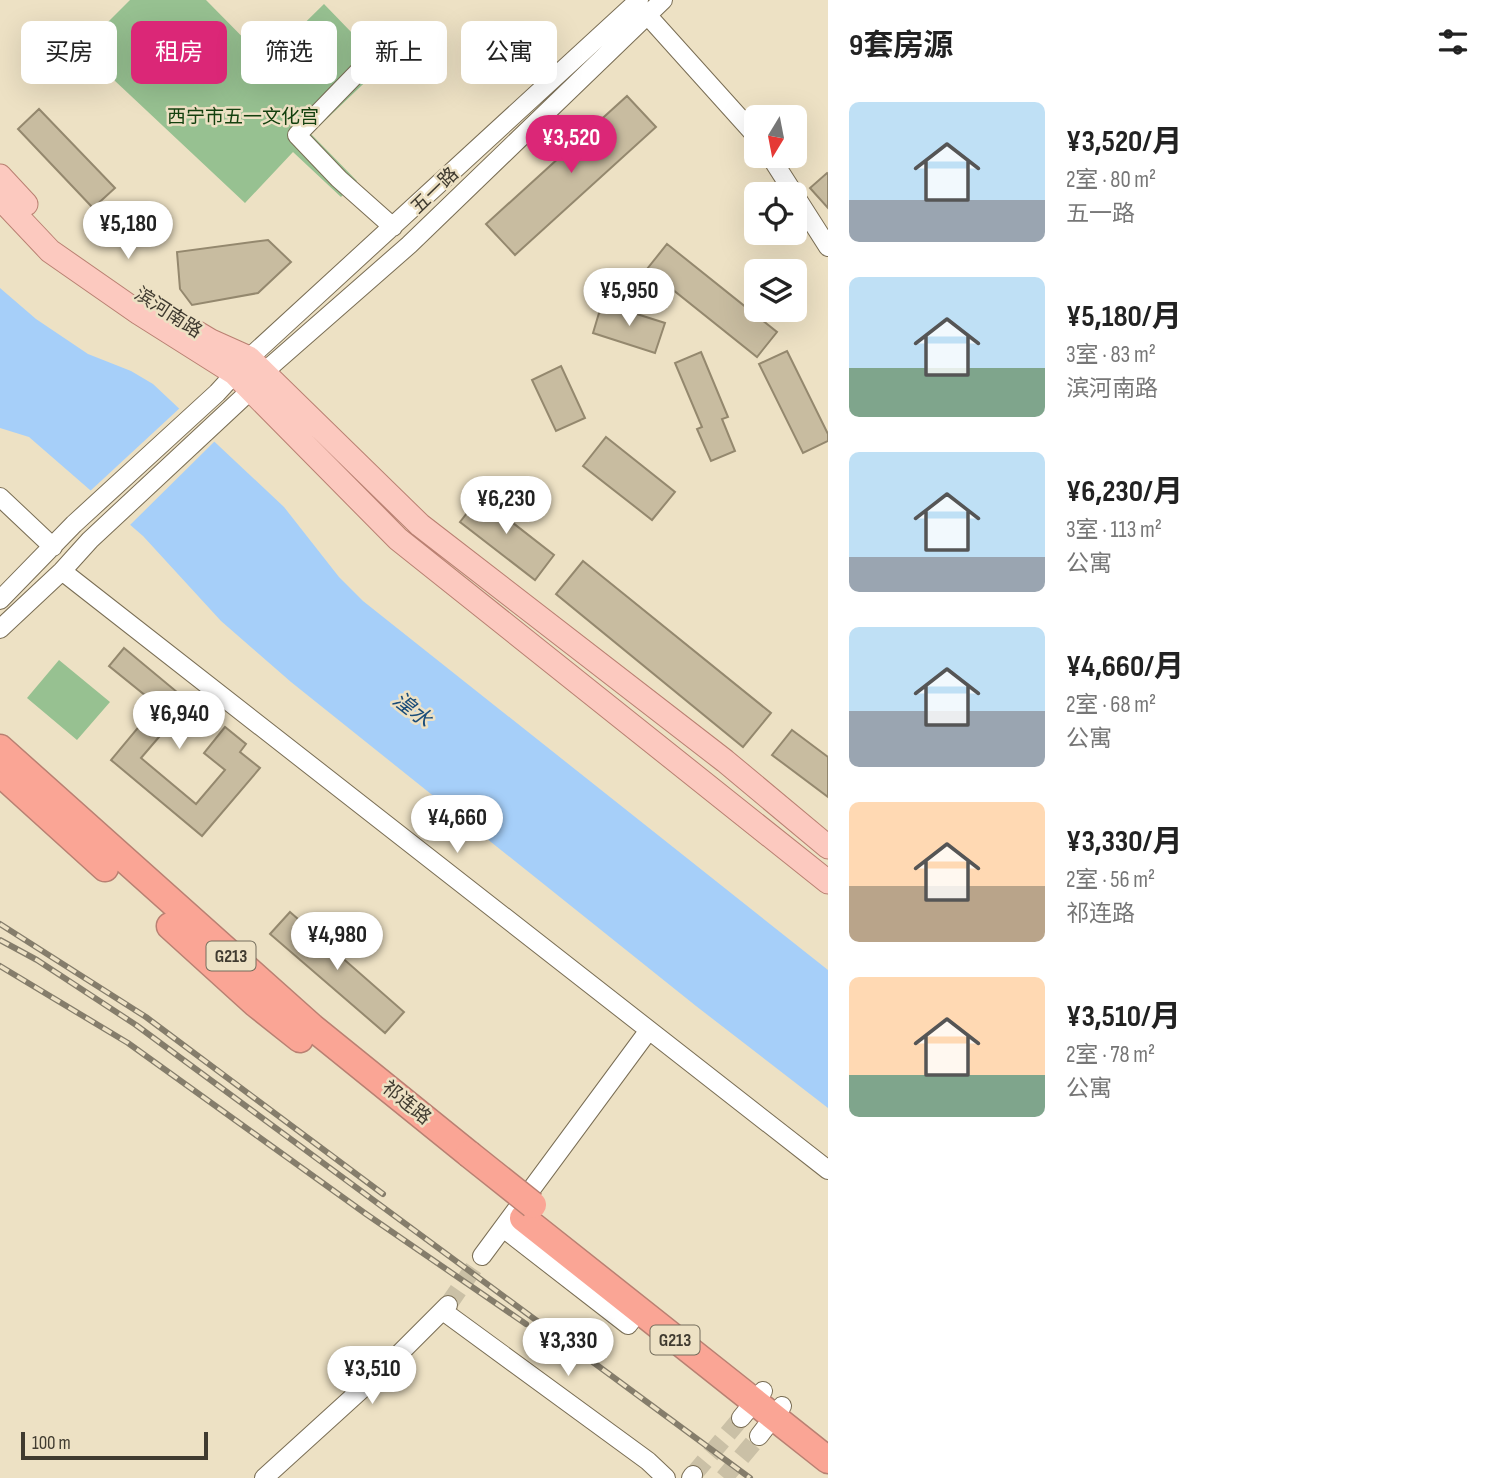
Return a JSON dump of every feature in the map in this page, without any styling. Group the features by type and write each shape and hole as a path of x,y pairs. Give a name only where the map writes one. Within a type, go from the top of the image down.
{"highway":[{"name":"祁连路","path":"0,748 464,1161 519,1217 762,1411 828,1460"},
{"name":"祁连路","path":"0,773 256,1004 464,1161"},
{"name":"祁连路","path":"519,1217 762,1411 828,1441"}],"main road":[{"name":"滨河南路","path":"0,176 53,233 80,256 211,341 250,373"},
{"path":"0,198 50,251 139,313 250,373 420,525 725,761 828,847"},
{"path":"250,373 398,540 828,882"}],"street":[{"name":"五一路","path":"0,629 62,571 90,540 233,408 250,373 393,227 639,4 663,0"},
{"name":"五一路","path":"0,600 74,524 217,393 250,373 409,244 639,4"},
{"path":"639,4 744,122"},
{"path":"351,79 297,135 393,227"},
{"path":"778,168 828,247"},
{"path":"0,497 54,547"},
{"path":"62,571 828,1170"},
{"path":"482,1256 519,1217 649,1030"},
{"path":"264,1478 385,1368 446,1308 648,1461 666,1478"}],"green space":[{"name":"西宁市五一文化宫","path":"130,0 206,0 227,21 131,21 131,84 227,84 227,21 241,36 241,84 337,84 337,21 307,21 324,4 351,32 351,84 363,84 311,134 357,181 341,197 293,152 245,203 117,83 117,21 109,21"},
{"path":"59,660 110,702 77,740 27,698"}],"water":[{"name":"湟水","path":"0,288 36,319 88,354 131,371 153,384 284,507 339,577 363,601 828,970 828,1108 696,1006 291,682 221,621 143,536 29,437 0,428"}],"pier":[{"path":"182,406 217,439 128,527 88,493"}],"building":[{"path":"627,96 656,127 515,255 486,224"},
{"path":"39,109 115,188 93,208 18,129"},
{"path":"828,174 828,208 810,188"},
{"path":"268,240 291,262 258,293 192,305 180,289 177,252"},
{"path":"667,244 744,306 744,322 764,322 777,332 757,357 647,269"},
{"path":"602,303 665,323 655,353 593,333"},
{"path":"787,351 828,434 828,441 803,453 759,364"},
{"path":"701,352 728,417 722,419 735,451 711,461 697,429 702,427 675,363"},
{"path":"561,366 585,418 556,431 532,380"},
{"path":"606,437 675,492 652,520 583,466"},
{"path":"484,491 508,510 504,516 554,555 535,580 460,522"},
{"path":"583,561 771,713 743,747 556,594"},
{"path":"124,648 189,702 141,758 196,804 225,770 204,753 225,727 246,744 240,752 260,768 202,836 111,760 157,705 109,666"},
{"path":"792,730 828,757 828,797 772,755"},
{"path":"290,912 404,1012 385,1033 270,934"}],"tunnel":[{"path":"448,1305 482,1256"},
{"path":"693,1475 741,1418"},
{"path":"724,1478 759,1436"}],"railway":[{"path":"0,924 146,1017 383,1194"},
{"path":"0,940 37,960 136,1025 750,1478"},
{"path":"0,966 128,1043 366,1214 526,1324"}]}
